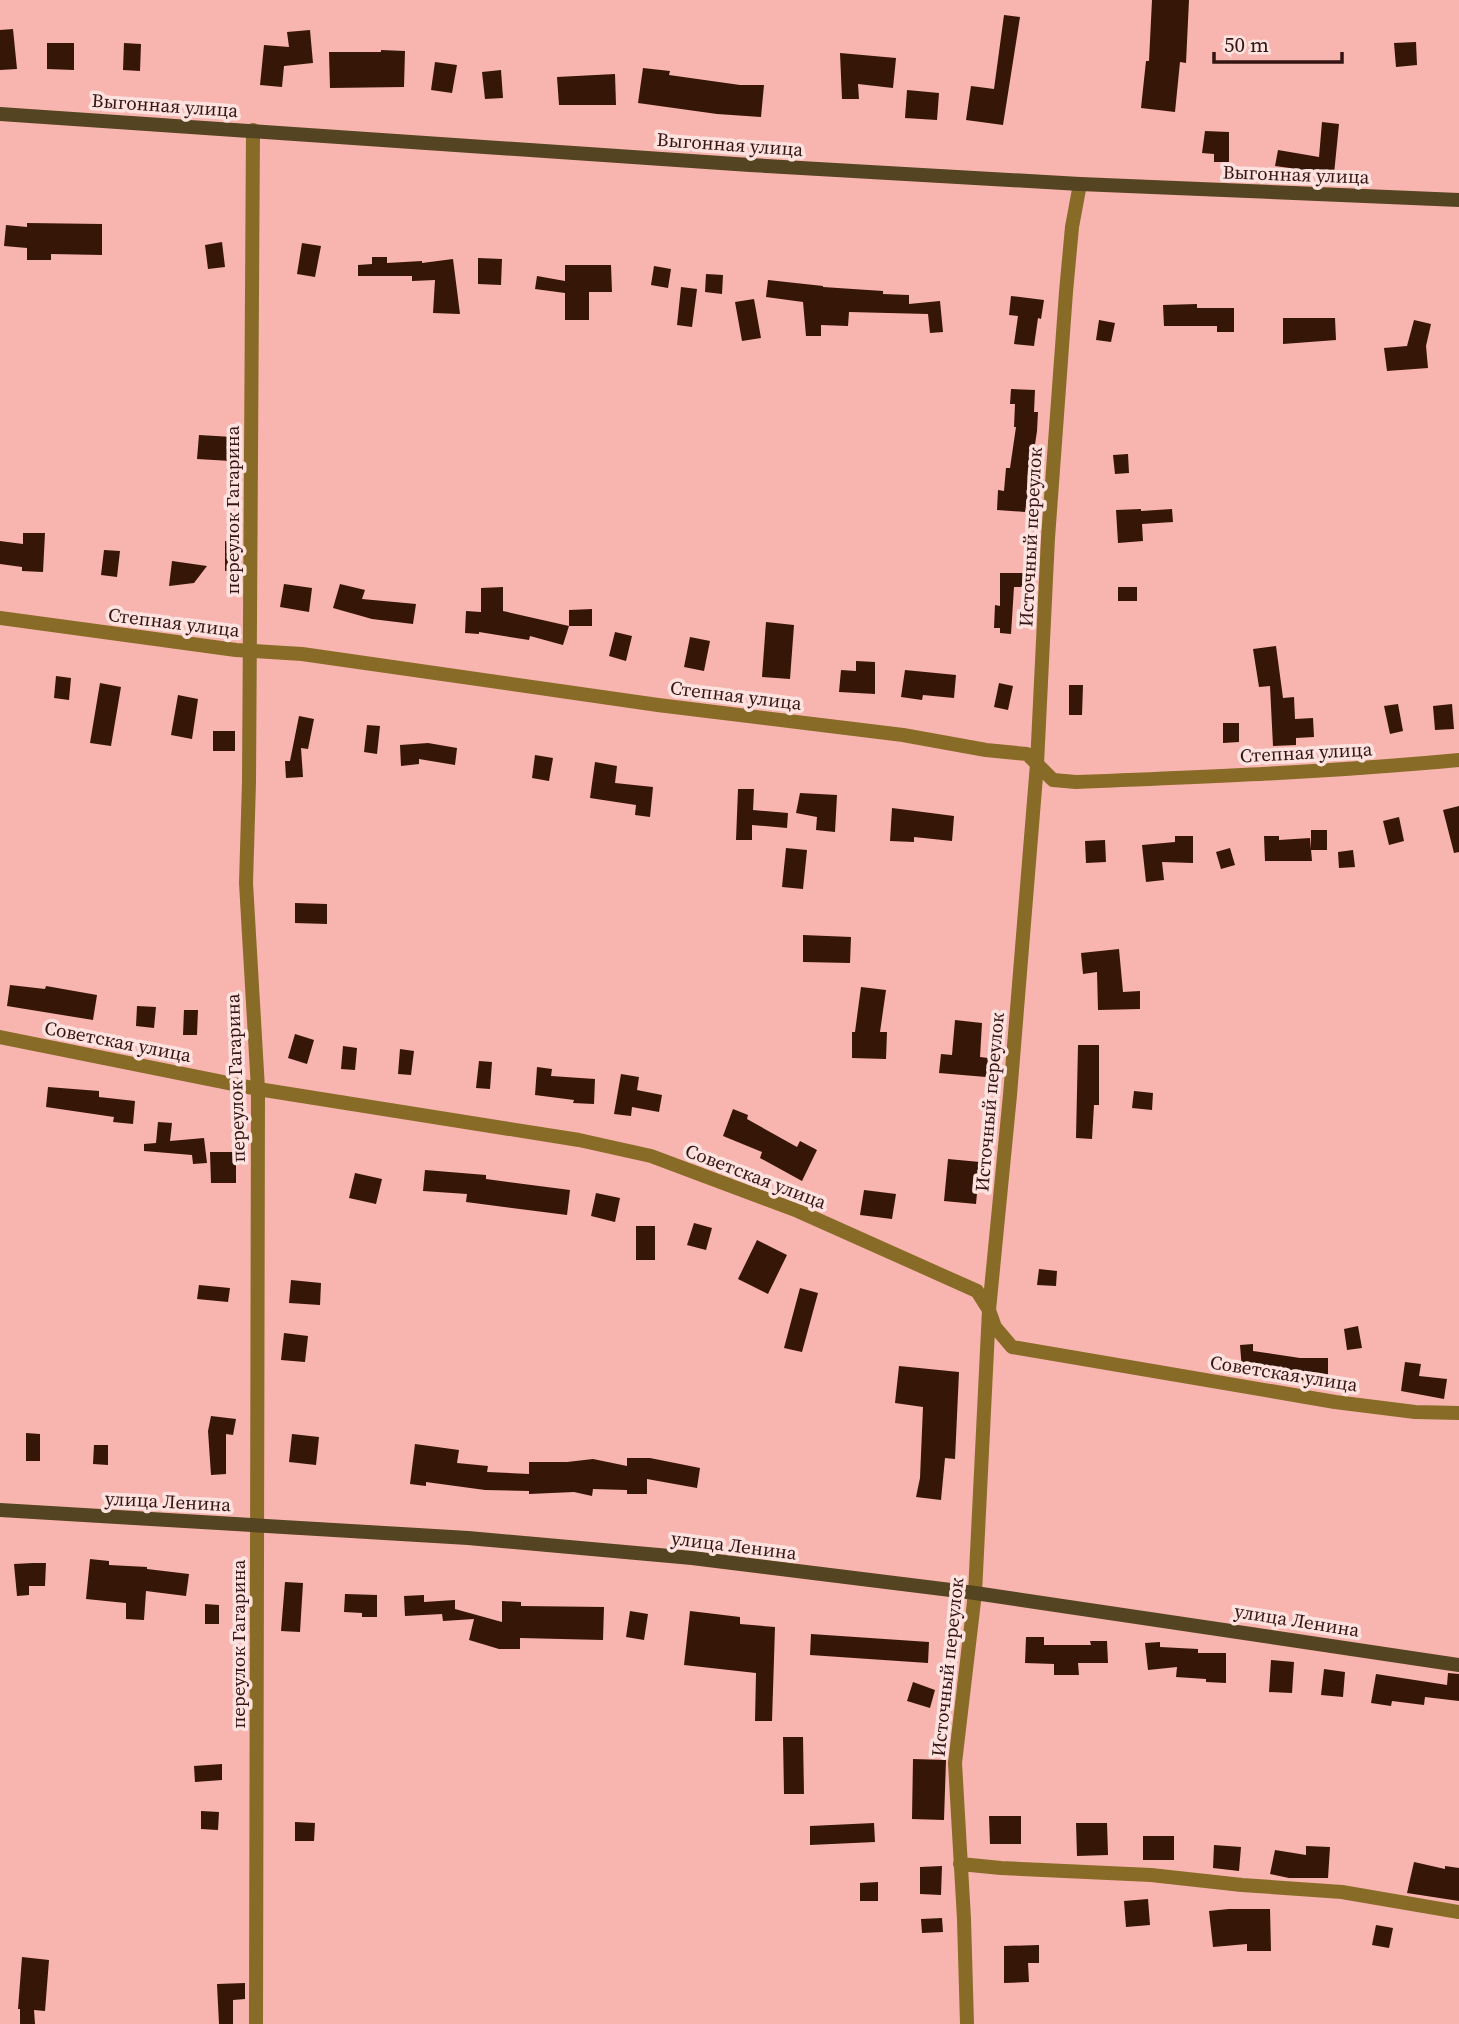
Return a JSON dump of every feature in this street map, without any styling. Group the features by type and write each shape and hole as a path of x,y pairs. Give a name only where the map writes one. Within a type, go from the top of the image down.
{"street":[{"name":"Выгонная улица","path":"0,114 736,164 1080,184 1459,200"},
{"name":"переулок Гагарина","path":"253,130 246,883 258,1089 256,2024"},
{"name":"Источный переулок","path":"967,2024 955,1763 975,1593 989,1310 1037,764 1048,538 1065,306 1072,227 1080,184"},
{"name":"Степная улица","path":"0,618 250,651 302,654 1027,754 1053,780 1076,782 1371,769 1459,760"},
{"name":"Советская улица","path":"0,1037 258,1089 579,1140 651,1156 798,1212 977,1291 989,1310 995,1327 1012,1347 1335,1402 1415,1412 1459,1413"},
{"name":"улица Ленина","path":"0,1510 468,1538 692,1558 975,1593 1459,1665"},
{"path":"960,1864 1151,1875 1342,1892 1459,1912"}],"building":[{"path":"1152,0 1189,0 1186,63 1180,62 1175,112 1141,108 1146,61 1149,61"},
{"path":"1004,15 1020,17 1003,125 966,120 971,86 994,89"},
{"path":"13,29 17,69 0,70 0,30"},
{"path":"310,30 313,63 284,66 282,87 260,85 264,45 289,47 287,32"},
{"path":"1416,42 1417,65 1396,67 1394,43"},
{"path":"47,43 74,43 74,70 47,69"},
{"path":"124,43 141,44 140,71 123,70"},
{"path":"405,51 404,87 330,88 329,52"},
{"path":"840,53 896,58 893,88 858,84 859,99 842,99"},
{"path":"435,62 457,65 452,93 431,90"},
{"path":"643,68 670,71 669,75 740,85 764,85 761,117 638,103"},
{"path":"501,70 503,98 485,99 482,72"},
{"path":"615,74 616,105 559,105 557,77"},
{"path":"907,90 939,93 937,120 905,118"},
{"path":"1322,122 1339,124 1334,174 1275,166 1278,150 1319,157"},
{"path":"1205,131 1229,132 1229,162 1214,162 1214,154 1202,153"},
{"path":"27,223 102,224 102,255 51,254 51,260 27,260 27,248 4,246 6,225 27,227"},
{"path":"222,242 225,267 208,269 205,245"},
{"path":"302,243 321,246 315,277 297,274"},
{"path":"372,257 387,257 387,263 422,263 453,259 460,314 433,313 435,280 412,281 412,276 358,276 358,265 372,264"},
{"path":"478,258 502,259 501,285 478,284"},
{"path":"565,265 611,265 612,292 589,292 589,320 565,320 565,293 535,289 537,276 565,281"},
{"path":"654,266 671,269 668,288 651,285"},
{"path":"706,274 723,275 722,294 705,292"},
{"path":"768,280 909,295 909,304 940,301 943,332 930,333 928,314 849,312 848,326 821,325 821,336 806,336 803,302 766,297"},
{"path":"681,287 697,289 692,327 677,325"},
{"path":"1011,296 1044,300 1034,346 1014,344 1018,316 1009,315"},
{"path":"754,299 761,338 742,341 735,302"},
{"path":"1197,304 1197,308 1234,308 1234,332 1217,332 1217,326 1164,326 1163,305"},
{"path":"1283,318 1335,318 1336,340 1283,344"},
{"path":"1099,320 1115,323 1111,342 1096,340"},
{"path":"1414,320 1431,324 1426,346 1428,368 1387,371 1384,348 1407,346"},
{"path":"1011,389 1035,390 1034,412 1038,412 1025,512 997,510 998,490 1004,491 1006,468 1010,468 1016,427 1015,404 1010,404"},
{"path":"199,435 233,437 231,461 197,459"},
{"path":"1128,454 1129,473 1115,474 1113,455"},
{"path":"1172,509 1173,522 1142,524 1143,541 1118,543 1116,510"},
{"path":"23,533 45,533 43,572 22,571 22,567 0,564 0,541 23,544"},
{"path":"225,541 238,542 238,571 225,571"},
{"path":"104,550 120,551 117,577 101,575"},
{"path":"172,561 207,566 194,583 169,586"},
{"path":"1000,573 1023,573 1023,587 1014,587 1011,634 1000,633 1000,628 994,628 995,605 1000,606"},
{"path":"284,584 312,588 309,612 280,607"},
{"path":"340,584 365,590 362,599 416,604 413,624 372,619 333,608"},
{"path":"503,587 503,611 569,626 563,645 530,636 529,640 479,632 465,633 466,611 481,612 481,588"},
{"path":"1118,587 1137,587 1137,601 1118,601"},
{"path":"592,609 592,626 569,626 569,610"},
{"path":"766,622 794,625 790,679 762,677"},
{"path":"615,632 632,636 626,661 609,656"},
{"path":"690,637 710,641 704,671 684,667"},
{"path":"1276,646 1283,698 1294,697 1295,719 1313,718 1314,737 1296,738 1296,745 1273,746 1270,686 1259,687 1253,649"},
{"path":"856,661 875,662 875,694 839,692 841,670 856,671"},
{"path":"905,670 956,675 954,698 923,695 922,700 901,697"},
{"path":"56,676 71,678 69,700 54,698"},
{"path":"100,683 121,687 111,746 90,743"},
{"path":"999,683 1013,686 1008,710 994,707"},
{"path":"1069,685 1083,685 1082,715 1069,715"},
{"path":"178,695 198,699 192,739 171,735"},
{"path":"1398,704 1403,731 1390,734 1384,706"},
{"path":"1452,704 1454,729 1435,730 1433,706"},
{"path":"299,716 314,719 308,749 301,748 303,777 286,778 285,761 290,761"},
{"path":"1223,723 1239,723 1239,742 1223,743"},
{"path":"367,725 380,726 377,754 364,752"},
{"path":"213,731 235,731 235,751 213,751"},
{"path":"428,743 457,748 455,765 419,759 419,764 401,766 400,745"},
{"path":"535,755 553,758 549,781 532,778"},
{"path":"595,762 617,766 615,783 653,787 650,817 635,815 636,805 590,798"},
{"path":"738,789 754,789 753,810 788,813 787,828 752,825 752,840 736,840"},
{"path":"800,793 837,795 835,832 816,830 817,817 796,813"},
{"path":"1459,806 1459,852 1454,853 1443,810"},
{"path":"892,808 954,816 952,841 914,837 914,842 890,841"},
{"path":"1399,817 1404,841 1389,845 1383,821"},
{"path":"1311,830 1327,830 1327,850 1311,850"},
{"path":"1175,836 1193,836 1193,863 1162,862 1164,880 1146,882 1142,845 1175,842"},
{"path":"1264,836 1279,836 1279,840 1310,838 1312,861 1265,861"},
{"path":"1105,840 1106,862 1086,863 1085,841"},
{"path":"786,848 807,850 803,889 782,887"},
{"path":"1230,848 1235,865 1221,869 1216,852"},
{"path":"1353,850 1355,867 1339,868 1338,852"},
{"path":"295,903 327,904 327,924 295,923"},
{"path":"803,935 851,937 850,963 803,962"},
{"path":"1119,949 1123,992 1140,991 1140,1009 1098,1010 1097,972 1083,974 1081,953"},
{"path":"10,985 45,989 46,986 97,995 93,1020 7,1006"},
{"path":"861,987 886,990 880,1032 887,1032 886,1059 852,1058 852,1032 855,1032"},
{"path":"137,1006 156,1007 154,1028 136,1026"},
{"path":"184,1010 198,1010 197,1035 183,1035"},
{"path":"955,1020 982,1023 980,1057 988,1058 986,1077 939,1073 941,1054 952,1055"},
{"path":"295,1034 314,1040 307,1064 288,1058"},
{"path":"1078,1045 1099,1045 1099,1105 1094,1105 1092,1139 1076,1138"},
{"path":"343,1046 357,1048 355,1070 341,1069"},
{"path":"400,1049 414,1051 411,1075 398,1074"},
{"path":"479,1061 492,1062 490,1089 476,1088"},
{"path":"537,1067 552,1069 551,1076 595,1079 594,1104 573,1103 574,1100 535,1095"},
{"path":"621,1074 639,1077 637,1090 662,1095 659,1112 632,1107 631,1116 614,1114"},
{"path":"48,1087 99,1091 99,1097 135,1101 133,1124 113,1122 114,1117 46,1107"},
{"path":"1134,1091 1153,1093 1152,1110 1132,1108"},
{"path":"733,1109 748,1115 747,1119 797,1147 800,1141 817,1150 802,1181 760,1158 762,1152 723,1136"},
{"path":"158,1122 172,1123 170,1141 204,1138 207,1163 193,1164 192,1155 144,1151 144,1144 156,1143"},
{"path":"210,1152 236,1152 236,1183 211,1183"},
{"path":"948,1159 980,1162 976,1204 944,1201"},
{"path":"425,1170 486,1175 486,1179 570,1190 567,1215 466,1202 467,1194 423,1191"},
{"path":"355,1173 382,1179 376,1204 349,1198"},
{"path":"864,1190 896,1194 892,1219 860,1215"},
{"path":"596,1193 620,1198 615,1222 591,1216"},
{"path":"694,1223 712,1228 706,1250 687,1245"},
{"path":"636,1226 655,1226 655,1260 636,1260"},
{"path":"757,1240 787,1255 768,1294 738,1279"},
{"path":"1039,1269 1057,1271 1056,1286 1037,1285"},
{"path":"291,1280 321,1283 320,1305 289,1303"},
{"path":"199,1285 230,1288 228,1302 197,1299"},
{"path":"800,1288 818,1293 802,1352 784,1348"},
{"path":"1358,1326 1362,1348 1347,1350 1344,1329"},
{"path":"284,1333 308,1336 305,1362 281,1360"},
{"path":"1253,1344 1253,1351 1300,1358 1328,1358 1328,1381 1307,1381 1270,1375 1271,1368 1242,1370 1240,1345"},
{"path":"1405,1362 1421,1364 1419,1376 1447,1379 1444,1399 1401,1391"},
{"path":"899,1366 959,1372 955,1459 945,1458 941,1500 916,1497 920,1478 923,1407 895,1403"},
{"path":"211,1416 236,1419 233,1435 226,1434 226,1474 211,1475 208,1431"},
{"path":"26,1433 40,1434 40,1461 26,1461"},
{"path":"292,1434 319,1437 316,1465 289,1462"},
{"path":"415,1444 459,1450 457,1463 488,1466 487,1472 529,1474 529,1462 593,1459 627,1466 627,1458 650,1458 700,1468 697,1488 647,1479 647,1494 627,1494 627,1490 593,1489 592,1496 574,1492 529,1494 529,1491 485,1490 426,1482 426,1486 410,1484"},
{"path":"94,1445 108,1445 108,1465 93,1464"},
{"path":"90,1559 109,1561 109,1565 147,1567 189,1574 186,1596 146,1591 144,1620 126,1619 126,1603 86,1599"},
{"path":"46,1563 45,1586 29,1586 29,1595 17,1596 14,1564"},
{"path":"285,1582 303,1583 300,1632 281,1631"},
{"path":"345,1594 377,1595 377,1617 362,1617 362,1613 344,1612"},
{"path":"424,1595 424,1602 455,1600 455,1609 502,1622 502,1601 521,1602 521,1606 604,1607 603,1640 520,1638 520,1649 499,1649 469,1640 474,1619 443,1621 442,1614 405,1616 404,1596"},
{"path":"205,1604 219,1605 219,1624 205,1624"},
{"path":"630,1611 648,1614 644,1640 626,1637"},
{"path":"690,1611 740,1617 740,1624 775,1627 772,1721 755,1721 756,1673 684,1665"},
{"path":"811,1634 929,1642 928,1663 810,1655"},
{"path":"1026,1637 1044,1637 1044,1645 1091,1645 1090,1641 1107,1641 1108,1663 1078,1663 1079,1675 1054,1675 1054,1664 1025,1663"},
{"path":"1160,1642 1160,1647 1198,1649 1198,1653 1226,1653 1226,1683 1176,1677 1177,1667 1148,1670 1145,1643"},
{"path":"1271,1660 1294,1662 1292,1693 1269,1692"},
{"path":"1324,1669 1345,1672 1343,1697 1321,1695"},
{"path":"1448,1673 1459,1674 1459,1701 1425,1697 1424,1705 1392,1701 1391,1706 1371,1703 1376,1674 1447,1685"},
{"path":"913,1682 935,1690 930,1708 907,1701"},
{"path":"783,1737 803,1737 804,1794 784,1794"},
{"path":"913,1759 946,1760 944,1820 912,1819"},
{"path":"222,1764 222,1780 195,1782 194,1766"},
{"path":"201,1811 219,1812 218,1830 201,1829"},
{"path":"989,1816 1021,1816 1021,1844 990,1844"},
{"path":"295,1822 315,1823 314,1841 295,1841"},
{"path":"874,1823 875,1842 810,1845 810,1826"},
{"path":"1076,1823 1107,1823 1108,1855 1077,1856"},
{"path":"1143,1836 1174,1836 1174,1860 1143,1860"},
{"path":"1214,1845 1241,1847 1239,1871 1213,1868"},
{"path":"1306,1846 1330,1847 1328,1878 1289,1878 1270,1874 1275,1850 1306,1855"},
{"path":"1414,1862 1445,1869 1445,1866 1459,1868 1459,1901 1407,1893"},
{"path":"942,1866 941,1895 920,1894 920,1867"},
{"path":"878,1882 878,1901 860,1901 860,1883"},
{"path":"1148,1899 1150,1925 1126,1927 1124,1901"},
{"path":"1270,1909 1271,1951 1247,1951 1247,1944 1213,1947 1209,1911"},
{"path":"942,1918 943,1932 922,1933 921,1919"},
{"path":"1376,1925 1393,1928 1389,1948 1372,1945"},
{"path":"1039,1945 1039,1963 1028,1963 1029,1982 1004,1983 1004,1946"},
{"path":"22,1957 49,1960 45,2011 34,2010 35,2024 20,2024 18,2009"},
{"path":"245,1983 245,1999 233,2000 233,2024 219,2024 217,1984"}]}
